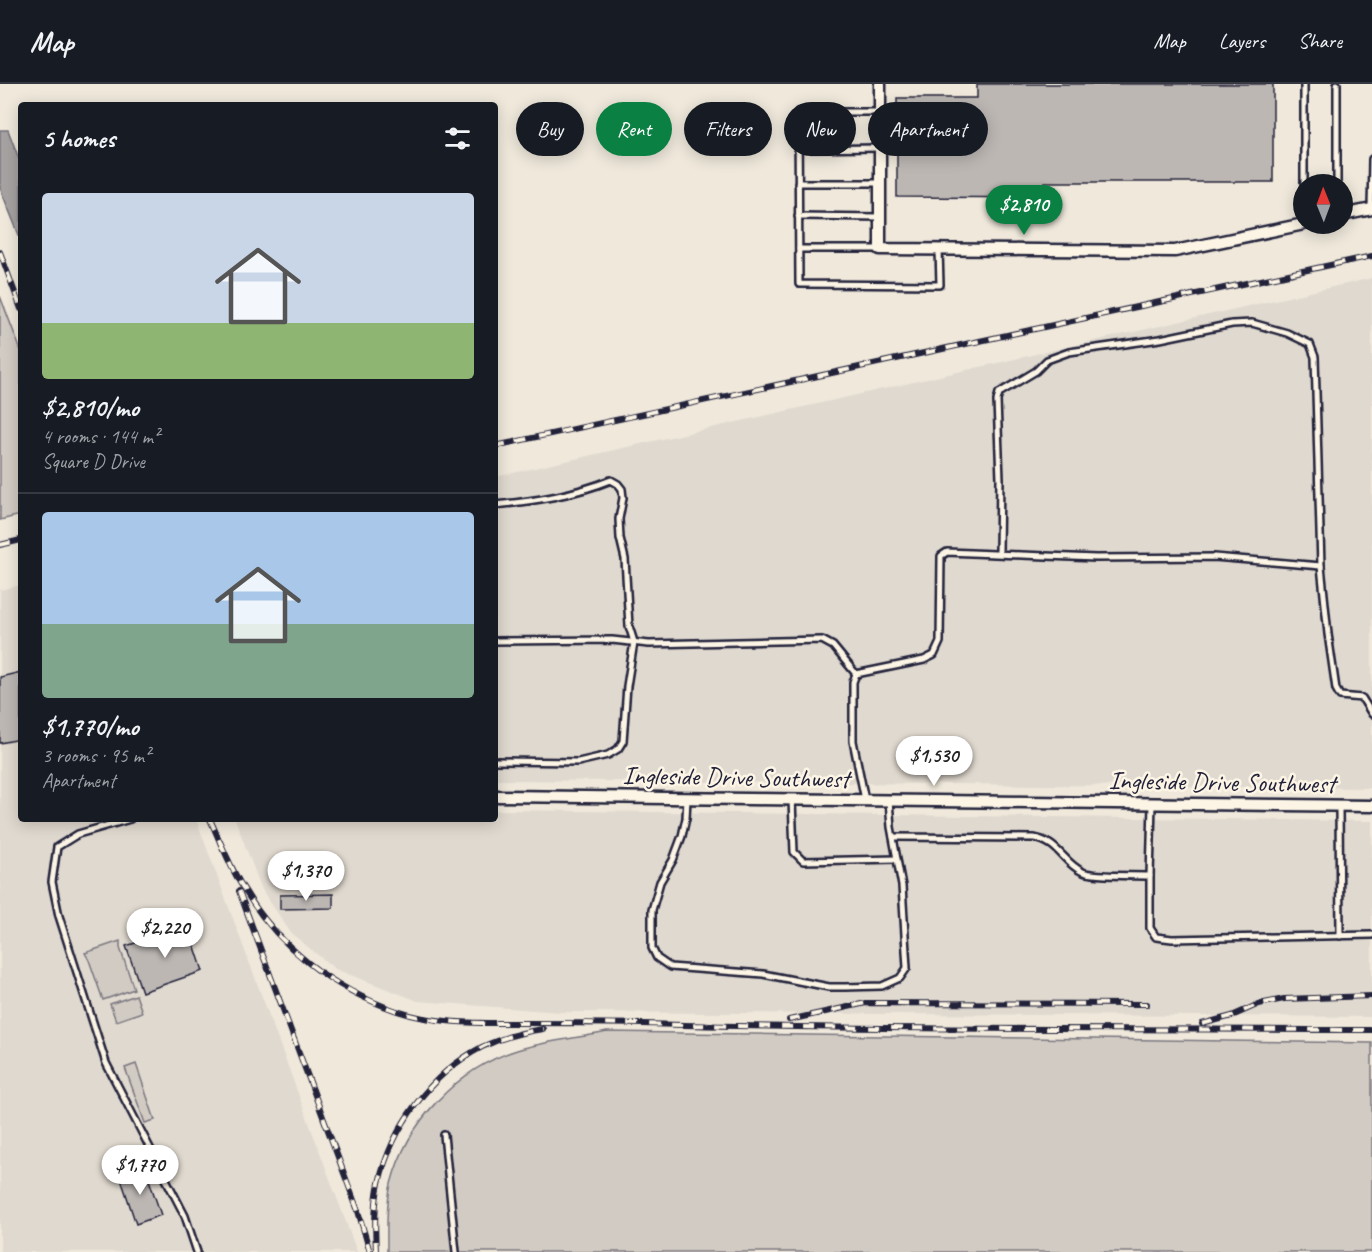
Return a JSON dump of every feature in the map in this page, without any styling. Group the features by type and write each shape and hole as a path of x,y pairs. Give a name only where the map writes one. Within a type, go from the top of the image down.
{"street":[{"path":"880,84 880,102"},
{"path":"880,156 880,249 1175,251 1293,226"},
{"path":"1353,213 1372,209"},
{"name":"Ingleside Drive Southwest","path":"498,796 1372,806"}],"lane":[{"path":"1304,84 1304,174"},
{"path":"1337,84 1337,174"},
{"path":"798,156 799,284 940,285 939,249"},
{"path":"1372,159 1372,209"},
{"path":"798,183 880,183"},
{"path":"798,216 880,217"},
{"path":"799,249 880,249"},
{"path":"999,552 1000,479 997,401 999,393 1036,371 1047,360 1069,352 1160,339 1232,324 1252,323 1287,333 1310,344 1315,357 1321,566 1336,689 1340,696 1362,698 1372,714"},
{"path":"498,505 531,502 567,495 612,480 618,484 622,489 623,498 619,519 620,538 625,559 629,626 634,642 627,686 623,741 618,749 608,755 578,762 498,761"},
{"path":"855,674 924,660 934,654 940,642 941,556 947,552 999,552 1030,556 1096,558 1214,557 1321,566"},
{"path":"498,641 612,639 649,644 822,640 833,646 855,674"},
{"path":"855,674 853,682 854,741 865,801"},
{"path":"687,799 682,836 673,860 660,882 652,910 652,948 657,958 670,967 763,974 829,987 882,986 900,978 907,968 902,886 889,801"},
{"path":"792,800 794,852 799,859 803,861 897,859"},
{"path":"1152,804 1150,928 1156,937 1172,939 1372,936"},
{"path":"1339,806 1340,936"},
{"path":"120,822 78,834 57,847 52,882 59,916 106,1063 175,1195 197,1252"},
{"path":"893,837 1034,838 1044,840 1058,849 1067,861 1085,873 1150,876"},
{"path":"444,1135 456,1252"}],"shaded area":[{"path":"0,130 8,130 18,156 18,233 0,188"},
{"path":"1372,278 1372,788 498,780 498,476"},
{"path":"0,296 18,343 18,516 0,520"},
{"path":"18,586 18,822 197,822 357,1252 0,1252 0,590"},
{"path":"498,810 1372,821 1372,1017 560,1012 418,1001 335,969 291,933 262,890 236,822 498,822"},
{"path":"120,941 120,948 134,989 103,1000 85,953"},
{"path":"136,995 142,1012 116,1021 110,1004"},
{"path":"607,1032 1372,1043 1372,1252 387,1252 388,1201 399,1161 422,1119 455,1084 474,1070 517,1050"},
{"path":"136,1064 155,1120 145,1123 125,1068"}],"building":[{"path":"977,84 1273,84 1273,182 1045,182 1045,198 897,197 897,156 988,156 988,102 897,102 897,98 977,98"},
{"path":"18,673 18,740 0,743 0,677"},
{"path":"333,894 333,908 280,909 280,895"},
{"path":"188,926 203,971 142,992 126,946"},
{"path":"145,1168 161,1215 136,1224 120,1176"}],"railway":[{"path":"0,252 18,301"},
{"path":"498,445 1372,256"},
{"path":"0,545 18,541"},
{"path":"211,822 223,849"},
{"path":"220,842 256,908 289,946 308,963 350,991 373,1002 428,1019 477,1023 1008,1029 1372,1030"},
{"path":"239,891 358,1211 370,1252"},
{"path":"1202,1024 1232,1016 1259,1004 1284,999 1372,996"},
{"path":"789,1020 866,1003 1147,1004"},
{"path":"376,1252 375,1226 379,1183 393,1142 416,1104 430,1087 463,1058 497,1041 543,1029"}]}
